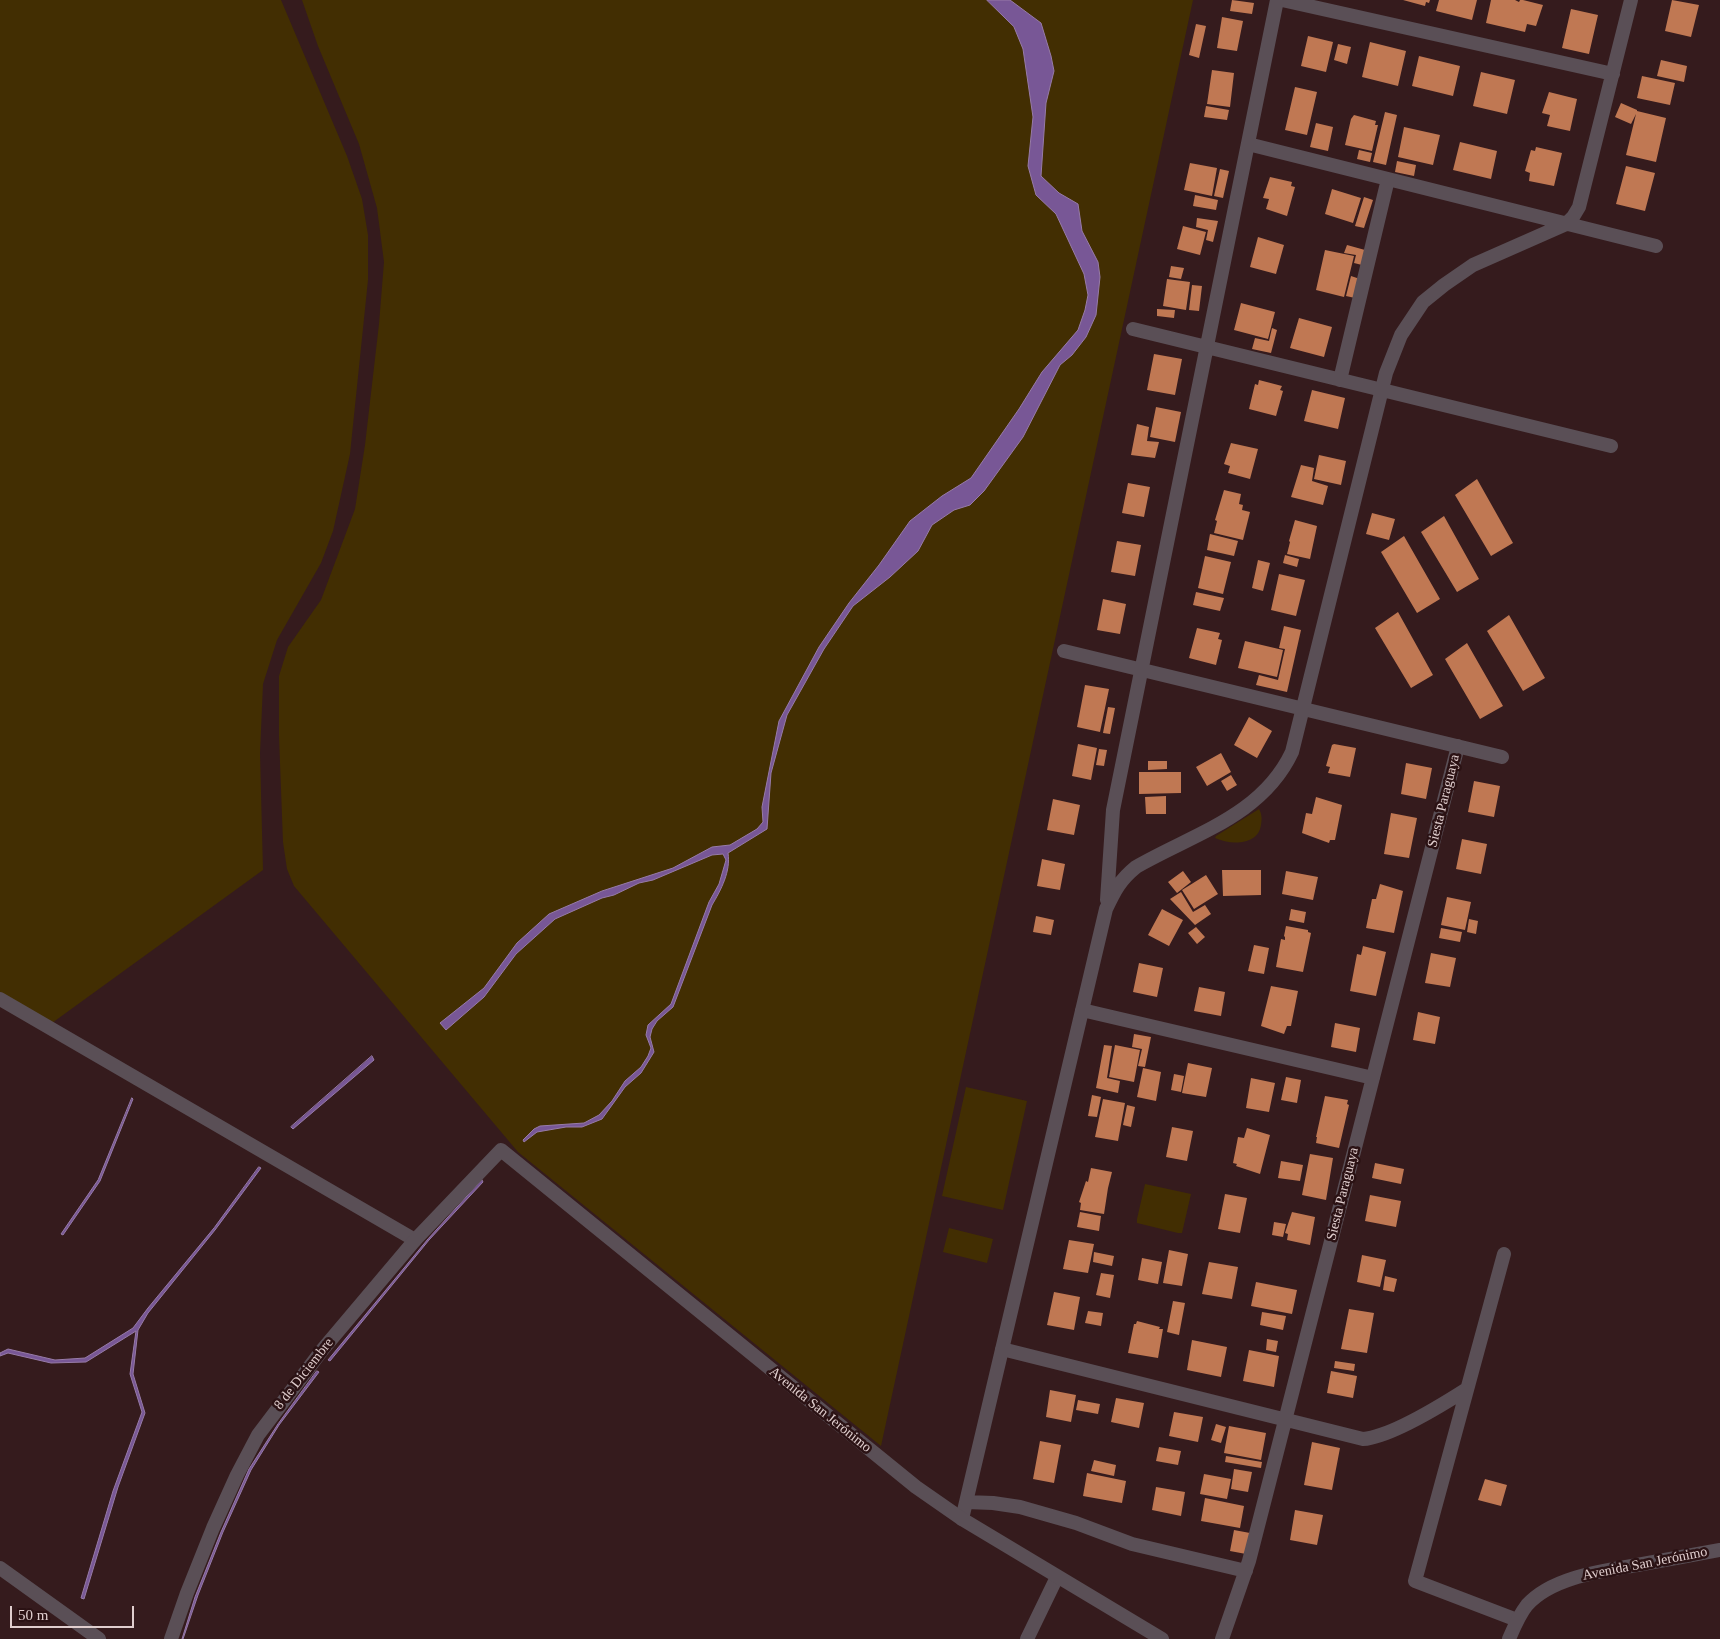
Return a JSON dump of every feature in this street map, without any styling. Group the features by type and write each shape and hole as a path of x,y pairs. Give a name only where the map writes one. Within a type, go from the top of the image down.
{"street":[{"path":"962,1519 1106,909 1114,810 1278,0"},
{"path":"1282,0 1613,74"},
{"path":"1106,909 1116,888 1136,867 1247,808 1273,784 1285,767 1292,752 1386,373 1401,335 1422,302 1444,285 1473,266 1566,224 1573,217 1579,207 1631,0"},
{"path":"1248,144 1656,246"},
{"path":"1340,380 1388,179"},
{"path":"1133,329 1612,446"},
{"name":"Siesta Paraguaya","path":"1064,651 1502,757"},
{"name":"Siesta Paraguaya","path":"1222,1639 1246,1571 1458,746"},
{"path":"0,999 415,1240"},
{"path":"1082,1010 1373,1078"},
{"name":"8 de Diciembre","path":"171,1639 213,1528 258,1435 322,1349 415,1240 501,1150"},
{"name":"Avenida San Jerónimo","path":"501,1150 916,1487 962,1519 1162,1639"},
{"path":"1504,1254 1415,1581 1517,1620"},
{"path":"1002,1349 1363,1438 1374,1438 1438,1407 1467,1389"},
{"path":"966,1502 1020,1507 1076,1523 1132,1544 1246,1571"},
{"name":"Avenida San Jerónimo","path":"1509,1639 1517,1620 1528,1604 1551,1587 1570,1579 1610,1569 1720,1550"},
{"path":"0,1568 99,1639"},
{"path":"1027,1639 1057,1577"}],"shaded area":[{"path":"0,0 281,0 347,156 362,199 368,235 368,280 350,454 333,531 321,563 277,640 263,684 260,753 263,870 52,1023 0,992"},
{"path":"302,0 1193,0 881,1446 518,1152 294,886 287,869 283,842 279,676 288,647 321,600 355,509 365,445 384,262 377,208 359,144 318,46"},
{"path":"987,0 1010,0 1041,23 1054,71 1046,103 1041,176 1059,193 1078,204 1082,231 1098,262 1100,277 1096,315 1086,337 1072,355 1060,365 1023,437 984,491 970,505 954,510 932,525 918,551 890,577 853,606 824,649 787,715 771,773 767,829 728,853 728,867 719,893 712,905 673,1007 657,1021 652,1029 650,1037 654,1052 641,1073 625,1087 602,1119 582,1127 566,1127 537,1132 524,1142 523,1140 534,1129 540,1126 584,1123 599,1115 612,1101 625,1081 641,1067 651,1048 646,1035 648,1025 671,1004 709,902 719,884 726,860 723,854 712,855 653,880 639,883 555,919 516,954 484,997 446,1030 440,1023 484,988 517,943 549,914 602,891 673,868 712,847 730,845 757,829 763,822 762,807 779,721 819,647 910,521 942,496 971,478 1042,372 1078,330 1088,295 1084,274 1056,214 1036,195 1028,166 1033,117 1023,49 1014,27"},
{"path":"1259,809 1262,817 1261,825 1255,837 1242,842 1228,842 1215,838 1216,836"},
{"path":"372,1056 374,1060 293,1129 291,1127"},
{"path":"966,1087 1027,1101 1003,1210 942,1196"},
{"path":"132,1098 100,1181 63,1235 61,1234 98,1180"},
{"path":"259,1167 261,1168 215,1230 148,1313 138,1330 133,1374 145,1413 118,1487 84,1599 81,1598 113,1491 142,1412 130,1374 136,1331 86,1362 51,1363 8,1353 0,1356 0,1353 8,1349 55,1360 85,1358 133,1328 214,1228"},
{"path":"482,1180 483,1182 429,1240 330,1361 328,1360 428,1239"},
{"path":"1145,1184 1191,1194 1182,1233 1137,1223"},
{"path":"949,1228 993,1239 987,1263 943,1252"},
{"path":"317,1371 319,1372 279,1425 251,1470 223,1532 182,1639 195,1597 249,1469 278,1424"}],"building":[{"path":"1232,0 1254,3 1252,14 1230,11"},
{"path":"1403,0 1430,0 1429,3 1426,2 1425,6"},
{"path":"1439,0 1477,0 1472,20 1436,11"},
{"path":"1491,0 1515,0 1519,2 1523,0 1543,5 1536,26 1527,24 1525,32 1486,23"},
{"path":"1672,0 1699,5 1691,37 1665,31"},
{"path":"1571,9 1598,15 1589,54 1562,48"},
{"path":"1222,17 1243,21 1237,51 1217,48"},
{"path":"1196,24 1206,26 1199,58 1189,55"},
{"path":"1308,36 1333,42 1326,72 1301,66"},
{"path":"1370,42 1406,51 1398,86 1362,77"},
{"path":"1338,44 1351,47 1347,64 1334,60"},
{"path":"1419,56 1460,66 1453,96 1412,86"},
{"path":"1661,60 1687,66 1684,82 1657,76"},
{"path":"1212,70 1234,73 1230,107 1207,104"},
{"path":"1481,72 1515,80 1507,114 1473,106"},
{"path":"1642,76 1675,83 1670,105 1637,98"},
{"path":"1295,87 1317,92 1307,135 1285,130"},
{"path":"1549,92 1577,99 1570,131 1547,126 1550,115 1542,113"},
{"path":"1621,103 1637,111 1666,118 1656,162 1626,155 1636,114 1631,124 1615,117"},
{"path":"1206,106 1229,110 1227,120 1204,117"},
{"path":"1385,112 1397,115 1386,165 1373,162"},
{"path":"1354,115 1376,121 1375,125 1378,125 1372,151 1345,145 1351,119"},
{"path":"1316,123 1333,127 1328,151 1310,147"},
{"path":"1404,127 1440,135 1433,165 1398,157"},
{"path":"1460,142 1497,151 1491,179 1453,170"},
{"path":"1536,147 1562,153 1554,186 1529,181 1530,173 1525,171 1531,150 1535,151"},
{"path":"1359,150 1372,153 1370,162 1357,159"},
{"path":"1397,161 1416,165 1414,176 1395,172"},
{"path":"1190,163 1217,168 1212,196 1184,190"},
{"path":"1626,166 1655,173 1645,211 1616,204"},
{"path":"1220,169 1229,171 1223,198 1214,196"},
{"path":"1270,177 1292,182 1291,186 1295,187 1287,216 1266,209 1269,199 1263,198"},
{"path":"1332,189 1361,198 1353,223 1325,214"},
{"path":"1195,195 1218,200 1216,210 1193,206"},
{"path":"1364,197 1373,200 1364,228 1355,226"},
{"path":"1197,218 1218,221 1213,242 1206,240 1208,230 1196,227"},
{"path":"1183,226 1206,232 1200,255 1177,249"},
{"path":"1258,237 1284,245 1276,274 1250,267"},
{"path":"1347,245 1365,250 1362,265 1354,263 1356,255 1344,253"},
{"path":"1325,250 1354,256 1344,297 1316,290"},
{"path":"1171,266 1184,268 1181,279 1169,277"},
{"path":"1351,276 1360,279 1355,298 1346,296"},
{"path":"1167,279 1190,282 1186,310 1163,306"},
{"path":"1192,285 1202,286 1199,311 1189,310"},
{"path":"1241,303 1275,312 1268,339 1234,330"},
{"path":"1157,309 1175,310 1174,318 1157,316"},
{"path":"1299,318 1332,327 1324,357 1290,348"},
{"path":"1272,328 1277,330 1271,353 1252,349 1255,338 1269,341"},
{"path":"1154,354 1182,359 1175,395 1147,390"},
{"path":"1259,380 1282,386 1280,390 1283,391 1276,416 1249,409 1255,384 1258,385"},
{"path":"1312,390 1345,398 1338,429 1304,421"},
{"path":"1156,407 1181,412 1175,442 1150,437"},
{"path":"1137,424 1149,427 1147,441 1159,442 1155,458 1131,455"},
{"path":"1231,443 1258,449 1250,479 1228,473 1230,466 1224,464"},
{"path":"1319,455 1346,461 1341,485 1314,479"},
{"path":"1301,465 1314,468 1312,481 1328,486 1323,505 1291,497"},
{"path":"1477,479 1513,543 1491,556 1455,495"},
{"path":"1128,483 1150,487 1144,517 1122,513"},
{"path":"1224,490 1241,494 1239,504 1243,505 1242,510 1250,512 1243,540 1214,533 1217,521 1215,520"},
{"path":"1372,513 1395,519 1389,540 1366,534"},
{"path":"1444,516 1479,579 1457,592 1421,532"},
{"path":"1295,520 1317,526 1310,559 1287,554"},
{"path":"1210,534 1238,541 1234,556 1207,550"},
{"path":"1404,536 1440,599 1417,613 1381,552"},
{"path":"1117,541 1141,545 1135,576 1111,572"},
{"path":"1285,555 1299,559 1297,567 1283,563"},
{"path":"1205,556 1231,562 1223,594 1198,588"},
{"path":"1258,560 1270,563 1263,591 1252,588"},
{"path":"1279,574 1305,580 1296,616 1271,610"},
{"path":"1196,592 1224,598 1220,611 1193,605"},
{"path":"1103,599 1126,604 1120,634 1097,630"},
{"path":"1398,612 1433,675 1411,688 1375,628"},
{"path":"1509,615 1545,678 1523,691 1487,631"},
{"path":"1284,626 1301,630 1287,692 1256,685 1259,675 1278,680 1285,649 1279,648"},
{"path":"1197,628 1220,633 1218,639 1222,640 1216,665 1189,658"},
{"path":"1245,641 1283,650 1277,677 1238,668"},
{"path":"1467,643 1503,706 1480,719 1445,659"},
{"path":"1085,685 1109,689 1100,732 1077,727"},
{"path":"1108,707 1115,708 1110,734 1103,733"},
{"path":"1249,717 1272,731 1257,758 1234,745"},
{"path":"1078,744 1097,748 1091,780 1072,776"},
{"path":"1332,745 1356,748 1350,777 1328,773 1330,767 1326,766"},
{"path":"1099,749 1107,750 1104,766 1096,765"},
{"path":"1221,753 1231,772 1207,786 1196,767"},
{"path":"1148,761 1167,761 1167,769 1148,770"},
{"path":"1406,763 1432,768 1426,799 1401,794"},
{"path":"1139,772 1181,772 1181,793 1139,794"},
{"path":"1231,775 1237,785 1227,791 1221,781"},
{"path":"1474,781 1500,786 1494,817 1468,812"},
{"path":"1166,796 1166,814 1146,814 1145,797"},
{"path":"1316,797 1342,805 1335,840 1330,840 1329,843 1302,833 1306,813 1312,814"},
{"path":"1053,799 1080,805 1074,835 1047,830"},
{"path":"1391,813 1417,818 1409,858 1384,854"},
{"path":"1462,839 1487,844 1481,874 1456,869"},
{"path":"1042,859 1065,864 1060,890 1037,886"},
{"path":"1222,870 1261,870 1261,895 1223,896"},
{"path":"1183,871 1191,882 1177,893 1168,882"},
{"path":"1286,871 1318,877 1313,900 1282,894"},
{"path":"1206,875 1218,894 1194,909 1182,890"},
{"path":"1380,884 1403,891 1394,933 1366,928 1372,899 1376,899"},
{"path":"1181,892 1193,912 1205,905 1211,914 1195,925 1170,899"},
{"path":"1447,897 1471,902 1465,930 1441,925"},
{"path":"1162,909 1183,920 1169,946 1148,935"},
{"path":"1291,909 1306,912 1304,923 1289,920"},
{"path":"1036,916 1054,920 1051,935 1033,932"},
{"path":"1469,919 1478,921 1476,934 1467,932"},
{"path":"1286,926 1308,930 1311,933 1303,972 1276,967 1281,939 1285,940"},
{"path":"1196,927 1205,937 1197,944 1188,933"},
{"path":"1441,928 1462,932 1460,942 1439,938"},
{"path":"1254,945 1269,948 1264,974 1248,971"},
{"path":"1363,946 1386,952 1376,996 1350,991 1357,954 1361,955"},
{"path":"1431,953 1456,958 1450,987 1425,983"},
{"path":"1139,963 1163,968 1157,997 1133,992"},
{"path":"1271,986 1298,991 1291,1026 1287,1026 1284,1034 1261,1026"},
{"path":"1199,987 1225,992 1221,1016 1194,1011"},
{"path":"1418,1012 1440,1017 1435,1044 1413,1040"},
{"path":"1335,1023 1360,1028 1356,1052 1331,1047"},
{"path":"1134,1034 1151,1037 1145,1067 1138,1066 1142,1049 1132,1047"},
{"path":"1104,1045 1112,1046 1107,1078 1120,1081 1118,1093 1096,1088"},
{"path":"1115,1045 1140,1050 1134,1082 1109,1077"},
{"path":"1188,1063 1212,1068 1206,1097 1182,1093"},
{"path":"1143,1068 1161,1072 1156,1101 1137,1097"},
{"path":"1174,1074 1184,1076 1181,1092 1171,1090"},
{"path":"1286,1077 1301,1080 1297,1103 1281,1100"},
{"path":"1251,1078 1275,1083 1269,1112 1246,1108"},
{"path":"1092,1095 1101,1097 1097,1117 1088,1116"},
{"path":"1325,1096 1348,1100 1347,1104 1349,1105 1339,1148 1316,1143"},
{"path":"1103,1099 1125,1103 1118,1141 1095,1137"},
{"path":"1127,1105 1135,1107 1131,1127 1123,1125"},
{"path":"1172,1127 1193,1131 1187,1161 1166,1157"},
{"path":"1247,1128 1270,1135 1260,1174 1236,1166 1237,1164 1233,1163 1238,1137 1244,1138"},
{"path":"1310,1154 1333,1158 1326,1200 1302,1195"},
{"path":"1281,1161 1303,1165 1300,1181 1278,1178"},
{"path":"1375,1163 1404,1169 1401,1184 1372,1178"},
{"path":"1091,1168 1112,1172 1104,1214 1080,1210 1081,1203 1079,1202 1086,1181 1088,1182"},
{"path":"1225,1194 1247,1198 1240,1233 1218,1229"},
{"path":"1370,1195 1401,1201 1396,1227 1365,1221"},
{"path":"1080,1212 1101,1216 1099,1231 1077,1227"},
{"path":"1292,1212 1315,1217 1310,1245 1287,1240 1288,1234 1285,1233"},
{"path":"1274,1222 1286,1224 1283,1237 1272,1235"},
{"path":"1069,1240 1094,1244 1088,1273 1063,1269"},
{"path":"1169,1250 1188,1254 1182,1286 1163,1283"},
{"path":"1094,1252 1114,1256 1112,1266 1093,1262"},
{"path":"1362,1255 1386,1260 1380,1287 1357,1282"},
{"path":"1142,1258 1162,1262 1158,1284 1138,1280"},
{"path":"1209,1262 1238,1267 1232,1299 1202,1294"},
{"path":"1101,1273 1114,1275 1110,1298 1096,1295"},
{"path":"1385,1276 1397,1279 1394,1292 1383,1290"},
{"path":"1256,1282 1297,1290 1292,1314 1251,1306"},
{"path":"1054,1292 1080,1297 1074,1330 1047,1325"},
{"path":"1173,1301 1185,1303 1179,1335 1167,1332"},
{"path":"1349,1309 1374,1313 1367,1353 1341,1349"},
{"path":"1088,1311 1103,1313 1101,1326 1085,1323"},
{"path":"1262,1312 1286,1316 1283,1330 1260,1325"},
{"path":"1137,1321 1163,1329 1158,1358 1128,1353 1134,1324"},
{"path":"1267,1339 1278,1341 1276,1352 1266,1350"},
{"path":"1192,1340 1227,1347 1221,1377 1187,1370"},
{"path":"1249,1350 1279,1356 1274,1387 1243,1381"},
{"path":"1335,1361 1355,1364 1354,1371 1334,1368"},
{"path":"1331,1371 1357,1376 1353,1398 1327,1393"},
{"path":"1050,1390 1076,1395 1071,1422 1046,1417"},
{"path":"1116,1398 1144,1403 1139,1428 1111,1422"},
{"path":"1078,1400 1100,1404 1098,1414 1076,1410"},
{"path":"1174,1412 1203,1417 1198,1442 1169,1436"},
{"path":"1216,1424 1226,1427 1221,1443 1211,1440"},
{"path":"1229,1426 1266,1433 1261,1460 1224,1453"},
{"path":"1040,1441 1061,1445 1054,1483 1033,1479"},
{"path":"1312,1442 1340,1448 1332,1490 1304,1485"},
{"path":"1159,1447 1181,1451 1178,1465 1156,1461"},
{"path":"1226,1456 1262,1462 1261,1468 1225,1462"},
{"path":"1094,1460 1116,1465 1114,1476 1091,1471"},
{"path":"1234,1469 1252,1472 1248,1492 1231,1489"},
{"path":"1087,1473 1126,1481 1122,1503 1083,1496"},
{"path":"1204,1474 1231,1479 1227,1499 1200,1494"},
{"path":"1485,1479 1507,1485 1501,1506 1478,1500"},
{"path":"1156,1487 1185,1492 1181,1516 1152,1510"},
{"path":"1205,1498 1244,1506 1240,1528 1201,1521"},
{"path":"1295,1510 1323,1515 1317,1545 1290,1540"},
{"path":"1234,1530 1250,1533 1246,1554 1230,1551"}]}
